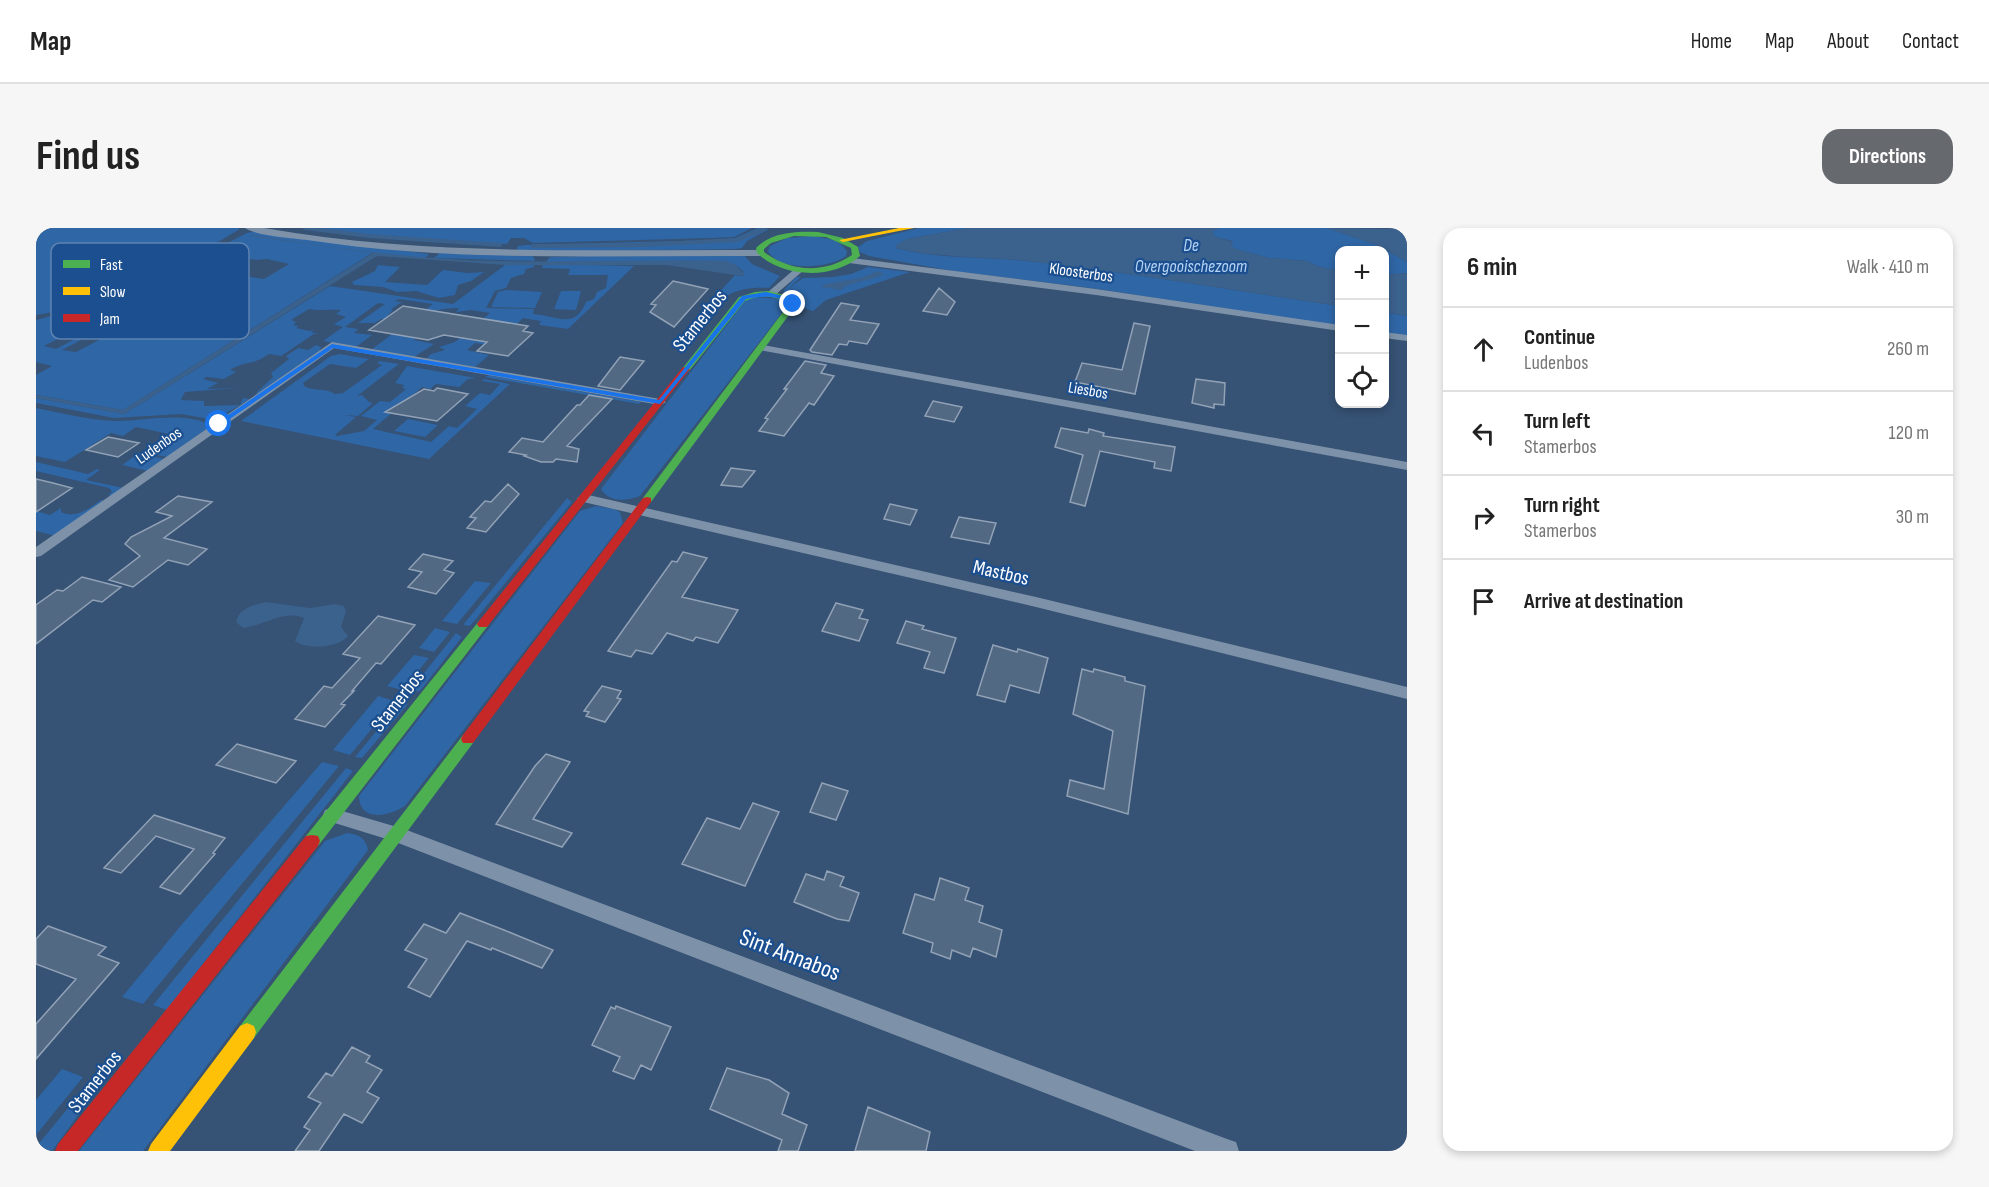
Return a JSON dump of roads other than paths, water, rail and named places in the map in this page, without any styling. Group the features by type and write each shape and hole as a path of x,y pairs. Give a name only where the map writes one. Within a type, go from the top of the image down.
{"street":[{"path":"249,228 303,238 402,249 510,254 760,251 770,262 794,268 830,268 850,250 877,235 911,228"},
{"path":"760,251 768,241 794,234 815,234 850,250"},
{"name":"Kloosterbos","path":"850,250 890,263 1102,291 1335,327"},
{"path":"158,1151 763,348 793,306 789,300 771,294 794,268"},
{"name":"Stamerbos","path":"65,1151 744,297 771,294"},
{"path":"1389,336 1407,338"},
{"path":"312,341 660,402"},
{"name":"Ludenbos","path":"36,553 332,345"},
{"name":"Liesbos","path":"763,348 1407,466"},
{"name":"Mastbos","path":"584,498 1036,602 1407,693"},
{"name":"Sint Annabos","path":"332,815 397,834 1227,1151"}],"water":[{"name":"De Overgooischezoom","path":"968,228 1219,228 1212,231 1215,237 1233,242 1231,245 1235,249 1269,258 1307,261 1335,270 1335,305 1075,267 1019,260 948,256 896,248 897,244 907,239"},
{"path":"1327,228 1407,229 1407,262 1389,252 1389,246 1377,245"},
{"path":"250,236 388,254 470,260 726,261 734,264 745,274 744,276 735,275 666,265 505,265 377,256 249,336 249,331 373,253"},
{"path":"878,271 884,274 841,290 821,287 826,284 861,278"},
{"path":"1407,273 1407,316 1389,313 1389,275"},
{"path":"236,339 244,339 124,414 36,398 36,395 123,410"},
{"path":"266,602 310,608 335,604 344,606 346,611 341,627 348,636 330,645 307,646 295,641 304,618 289,615 243,628 236,622 243,610"}],"waterway":[{"path":"305,228 369,236 500,245"},
{"path":"533,246 638,245 737,240 764,229"}]}
